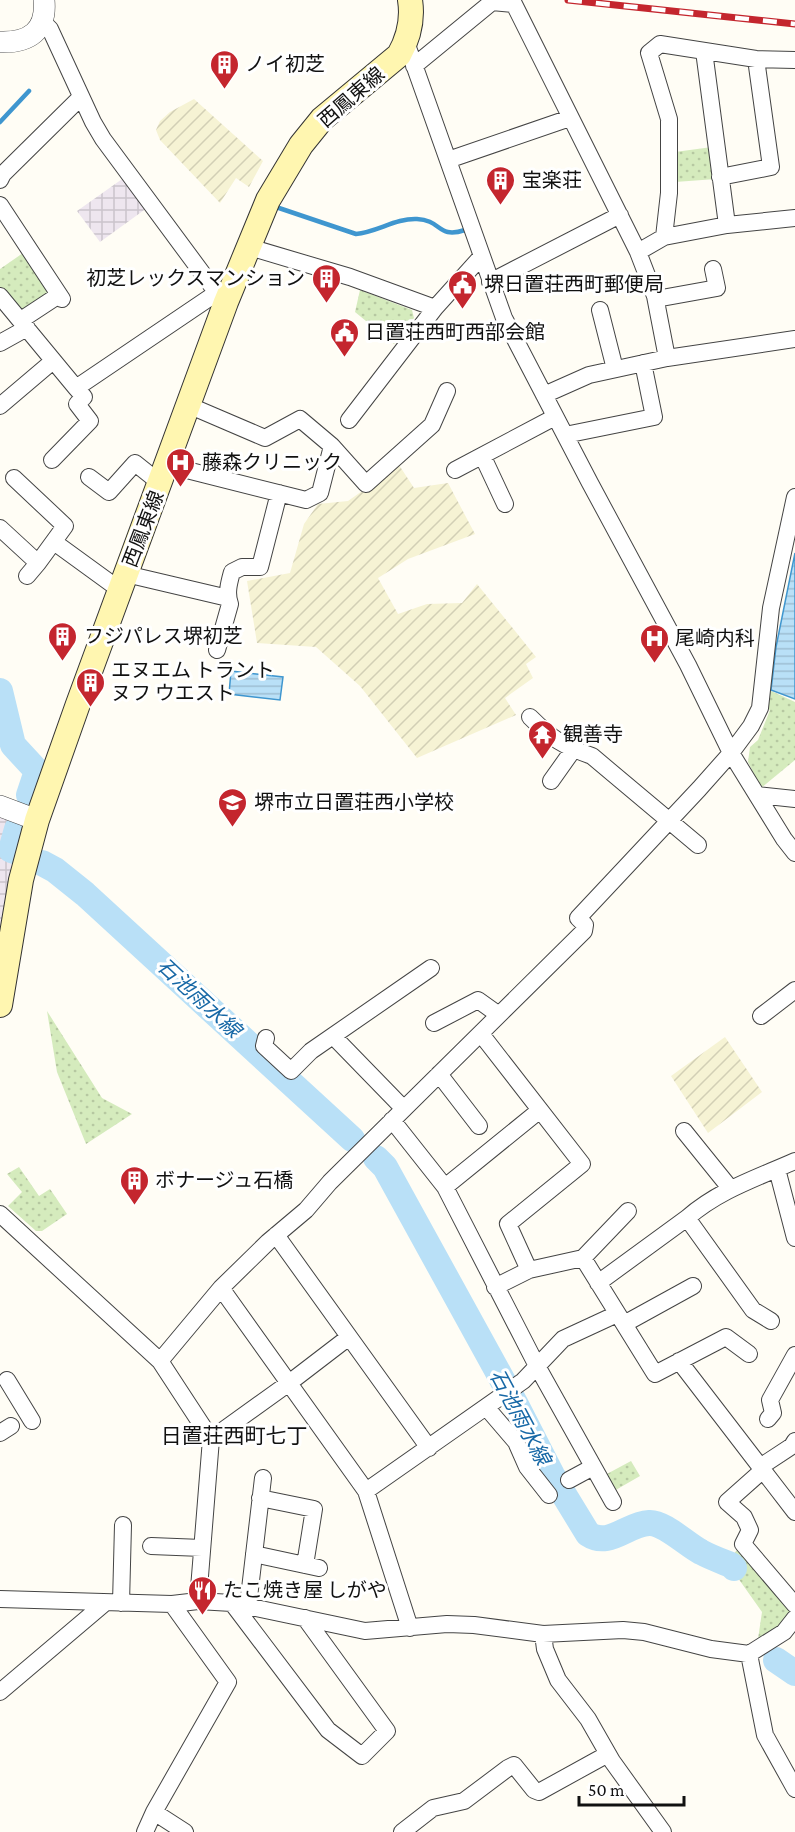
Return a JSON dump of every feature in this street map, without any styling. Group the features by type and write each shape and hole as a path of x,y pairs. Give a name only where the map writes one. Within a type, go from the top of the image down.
{"main road":[{"name":"西鳳東線","path":"0,1005 21,880 37,820 164,474 224,291 249,247 268,200 301,146 322,119 399,56 406,42 410,0"}],"street":[{"path":"0,42 14,42 27,38 38,29 43,22 44,0"},
{"path":"414,66 492,2 514,4 638,252 656,299 667,358"},
{"path":"43,22 50,29 103,139 224,291 76,388"},
{"path":"406,42 504,318 688,665 732,753 784,839 795,853"},
{"path":"664,237 669,193 669,119 649,53 660,44 756,59 795,60"},
{"path":"704,51 728,225"},
{"path":"720,177 771,167 756,59"},
{"path":"0,180 3,174 81,97"},
{"path":"448,160 570,118"},
{"path":"0,205 5,224 60,297 0,343"},
{"path":"490,282 620,215"},
{"path":"638,252 664,237 728,225 795,218"},
{"path":"249,247 350,277 435,308"},
{"path":"349,420 435,308 481,257"},
{"path":"656,299 717,288 713,269"},
{"path":"0,297 84,397 77,404 90,421 60,454"},
{"path":"600,310 615,369"},
{"path":"544,395 589,375 615,369 667,358 795,339"},
{"path":"0,406 53,361"},
{"path":"565,435 654,417 643,363"},
{"path":"188,405 265,438 300,419 332,446 366,484 432,425 447,391"},
{"path":"455,470 555,417"},
{"path":"89,477 110,492 135,463 164,474 279,493 306,500 320,493 332,446"},
{"path":"483,457 505,504"},
{"path":"14,478 65,526 27,576"},
{"path":"217,650 230,604 228,588 232,572 242,567 260,567 279,493"},
{"path":"160,1361 221,1288 276,1235 306,1210 330,1182 584,931 585,926 578,918 732,753 751,726 760,708 771,608 795,497"},
{"path":"0,528 38,563"},
{"path":"54,542 123,582 228,598"},
{"path":"530,717 551,738 573,750 592,756 698,845"},
{"path":"551,780 573,750"},
{"path":"757,795 795,799"},
{"path":"0,807 37,820"},
{"path":"266,1038 264,1046 291,1071 311,1052 430,968"},
{"path":"761,1016 795,990"},
{"path":"434,1023 477,1000 500,1015"},
{"path":"481,1034 582,1164 508,1224 529,1270"},
{"path":"333,1036 398,1115 445,1187 537,1366 613,1502"},
{"path":"439,1074 479,1126"},
{"path":"445,1187 540,1110"},
{"path":"684,1131 730,1188"},
{"path":"598,1283 700,1206 730,1188 795,1161"},
{"path":"777,1169 795,1238"},
{"path":"495,1287 529,1270 583,1258 628,1211"},
{"path":"0,1214 160,1361 211,1439 198,1601"},
{"path":"687,1218 753,1310 771,1321"},
{"path":"276,1235 429,1448"},
{"path":"583,1258 656,1374 726,1337 749,1354"},
{"path":"366,1491 523,1381 563,1339 620,1319 693,1286"},
{"path":"221,1288 366,1491 410,1628"},
{"path":"211,1439 349,1337"},
{"path":"768,1419 773,1413 770,1400 789,1380 795,1355"},
{"path":"679,1361 795,1512"},
{"path":"7,1380 32,1421"},
{"path":"486,1407 516,1442 527,1467 549,1495"},
{"path":"795,1442 762,1468 727,1502 744,1517 750,1530 743,1544 795,1605"},
{"path":"569,1480 593,1467"},
{"path":"240,1604 254,1554 263,1478"},
{"path":"254,1554 312,1567 314,1509 260,1498"},
{"path":"0,1692 113,1603 123,1525"},
{"path":"151,1546 202,1548"},
{"path":"0,1599 172,1604 198,1601 240,1604 365,1631 447,1624 474,1624 543,1634 623,1630 644,1632 711,1649 749,1654 784,1632 795,1618"},
{"path":"145,1832 154,1812 228,1682 172,1604"},
{"path":"240,1604 328,1730 362,1756 387,1731 305,1618"},
{"path":"543,1634 545,1649 558,1680 588,1719 608,1754 663,1832"},
{"path":"749,1654 765,1735 795,1789"},
{"path":"402,1832 433,1808 464,1801 514,1765 534,1790 539,1792 608,1754"},
{"path":"154,1812 185,1832"}],"shaded area":[{"path":"194,99 263,161 249,187 236,178 220,203 160,140 156,130 160,121 170,112"},
{"path":"125,177 147,208 100,242 77,211"},
{"path":"399,465 414,488 448,483 475,534 408,559 378,578 398,614 427,604 462,603 477,584 536,657 526,664 533,678 505,698 516,715 417,758 360,686 316,647 257,643 247,581 290,573 304,524 318,504 348,501"},
{"path":"0,813 12,817 1,846 3,855 12,861 0,930"},
{"path":"725,1037 762,1092 708,1133 671,1076"}],"green space":[{"path":"712,147 716,179 675,182 675,152"},
{"path":"23,253 48,290 47,295 23,311 17,309 0,289 0,269"},
{"path":"360,290 412,310 414,318 394,344 355,312"},
{"path":"767,689 795,702 795,760 761,788 748,762 750,747 758,740 770,710 765,707"},
{"path":"47,1011 102,1098 132,1114 86,1144 57,1072"},
{"path":"19,1167 39,1196 50,1189 67,1214 42,1231 36,1231 8,1206 22,1192 7,1174"},
{"path":"631,1461 640,1476 614,1491 605,1475"},
{"path":"738,1549 790,1607 789,1615 773,1631 758,1639 762,1612 733,1571 738,1566 732,1556"}],"water":[{"path":"795,553 795,699 771,690 776,647"},
{"path":"231,671 283,677 280,700 229,694"}],"waterway":[{"path":"0,122 29,91"},
{"path":"273,206 356,234 409,219 425,220 449,232 465,230"},
{"name":"石池雨水線","path":"0,691 13,745 37,771 29,795"},
{"name":"石池雨水線","path":"17,829 11,850 17,852"},
{"name":"石池雨水線","path":"42,863 55,870 85,894 352,1139"},
{"name":"石池雨水線","path":"376,1158 385,1167 552,1475 588,1534 596,1538 611,1537 641,1524 655,1524 701,1552 734,1568"},
{"name":"石池雨水線","path":"776,1660 795,1673"}],"railway":[{"path":"568,0 795,24"}],"place":[{"name":"ノイ初芝","path":"224,90"},
{"name":"宝楽荘","path":"501,206"},
{"name":"初芝レックスマンション","path":"326,304"},
{"name":"堺日置荘西町郵便局","path":"463,310"},
{"name":"日置荘西町西部会館","path":"344,358"},
{"name":"藤森クリニック","path":"181,488"},
{"name":"フジパレス堺初芝","path":"63,662"},
{"name":"尾崎内科","path":"654,664"},
{"name":"エヌエム トラント ヌフ ウエスト","path":"90,708"},
{"name":"観善寺","path":"542,760"},
{"name":"堺市立日置荘西小学校","path":"233,828"},
{"name":"ボナージュ石橋","path":"134,1206"},
{"name":"たこ焼き屋 しがや","path":"202,1616"}],"district":[{"name":"日置荘西町七丁","path":"234,1436"}]}
